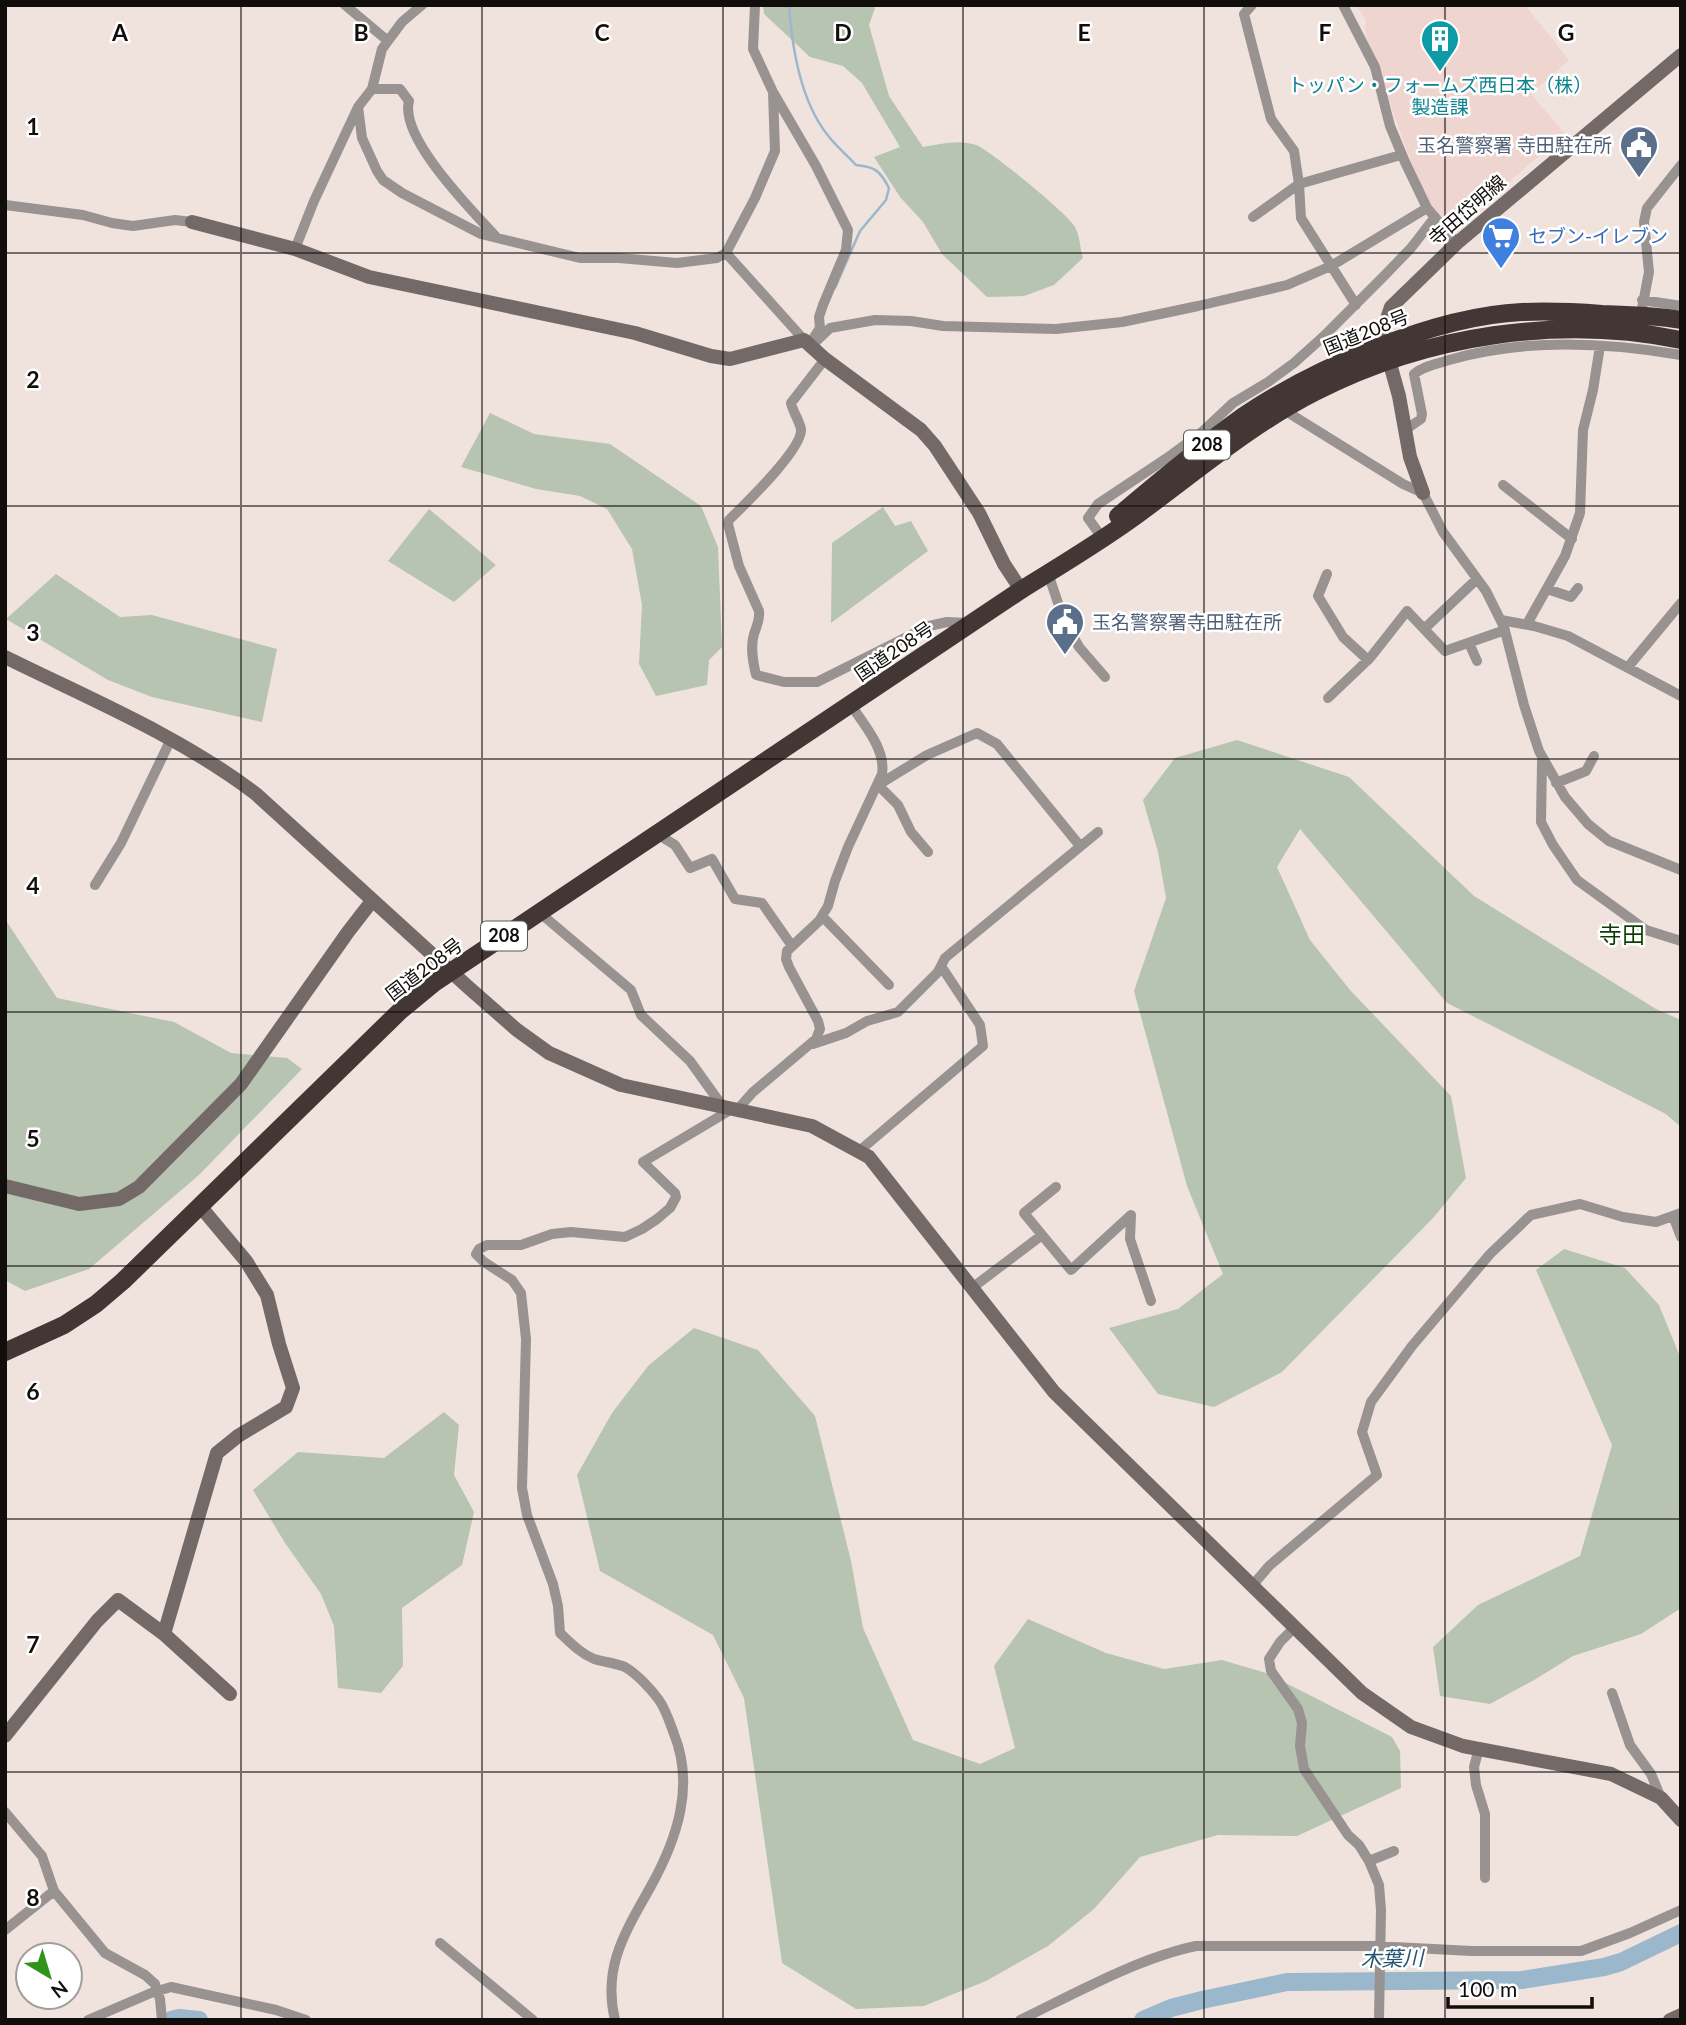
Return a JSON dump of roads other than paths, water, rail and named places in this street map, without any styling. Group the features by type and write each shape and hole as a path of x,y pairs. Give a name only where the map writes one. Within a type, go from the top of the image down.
{"highway":[{"name":"国道208号","path":"5,1352 64,1325 124,1281 400,1011 434,983 1021,590 1104,538 1252,430 1284,410 1360,372 1387,354 1439,327 1521,312 1639,324 1681,320"},
{"name":"国道208号","path":"1639,324 1681,340"},
{"name":"国道208号","path":"1048,573 1159,481 1238,410 1307,379 1387,354"}],"street":[{"path":"345,5 388,41"},
{"path":"295,249 358,107 372,89 382,49 402,22 422,5"},
{"path":"755,5 753,49 773,92 816,166 848,230 846,250 822,304 820,328 808,344"},
{"path":"1252,5 1244,14 1271,119 1294,151 1301,218 1356,304"},
{"path":"1343,5 1375,67 1390,126 1401,155 1427,208 1457,243"},
{"name":"寺田岱明線","path":"1387,354 1384,327 1391,307 1457,243 1681,55"},
{"path":"372,89 400,89 410,101 407,110 427,156 498,238"},
{"path":"358,107 362,138 376,171 383,180 402,193 481,234 580,258 620,257 677,262 717,258 726,253 755,198 775,151 773,92"},
{"path":"1253,217 1299,184 1401,155"},
{"path":"1639,324 1649,272 1644,222 1647,208 1681,165"},
{"path":"5,205 83,215 133,226 176,220 189,226 295,249 369,277 635,333 711,356 730,359 804,340 825,359 921,430 936,446 979,513 1004,564 1021,590"},
{"path":"808,344 830,328 875,320 911,321 943,326 1056,329 1122,323 1287,285 1331,266 1427,208"},
{"path":"1238,410 1324,336 1411,248 1435,217"},
{"path":"726,253 808,344"},
{"path":"1405,430 1421,419 1414,378 1416,372 1423,368 1493,351 1570,344 1600,346 1639,324 1681,306"},
{"path":"1639,324 1681,355"},
{"path":"1527,624 1572,539 1580,513 1583,430 1600,346"},
{"path":"1387,354 1415,473 1423,494 1443,533 1486,591 1503,625 1524,705 1542,757 1556,783 1588,824 1609,841 1681,870"},
{"path":"825,359 791,403 800,429 797,442 767,482 728,524 739,566 760,611 753,640 756,675 784,681 817,682 929,626 947,622 972,623"},
{"path":"1284,410 1423,494"},
{"path":"1503,485 1572,539"},
{"path":"1048,573 1063,618 1079,647 1105,677"},
{"path":"1327,574 1318,596 1343,637 1368,660"},
{"path":"1424,629 1478,579"},
{"path":"1546,590 1571,597 1578,588"},
{"path":"1628,667 1681,603"},
{"path":"1328,698 1368,660 1407,611 1444,651 1469,643 1503,625 1527,624 1568,636 1681,696"},
{"path":"1469,643 1477,661"},
{"path":"5,657 171,739 208,760 256,794 468,987 548,1053 621,1084 811,1126 869,1157 1054,1392 1362,1693 1411,1727 1463,1746 1611,1774 1661,1798 1681,1819"},
{"path":"615,2020 611,2003 614,1963 625,1932 653,1883 679,1821 684,1777 681,1750 659,1699 634,1673 593,1658 575,1648 561,1633 553,1584 527,1515 522,1488 526,1339 521,1293 512,1280 476,1254 487,1245 521,1245 552,1234 570,1232 625,1237 642,1229 670,1208 676,1197 643,1162 731,1109 816,1039 820,1029 786,959 787,951 819,921 828,906 848,848 878,785 884,765 851,705"},
{"path":"878,785 927,755 977,733 997,744 1080,846"},
{"path":"94,886 121,843 171,739"},
{"path":"1556,783 1586,771 1594,756"},
{"path":"1542,757 1541,821 1553,845 1577,880 1646,930 1681,941"},
{"path":"878,785 898,805 911,832 928,852"},
{"path":"809,1045 845,1033 867,1021 898,1012 938,972 945,958 1098,832"},
{"path":"657,834 675,845 690,868 712,859 735,899 762,903 792,946"},
{"path":"5,1186 79,1204 119,1199 139,1186 241,1084 372,901"},
{"path":"540,913 631,990 641,1015 690,1061 731,1109"},
{"path":"822,916 889,985"},
{"path":"858,1152 983,1046 979,1025 941,966"},
{"path":"1056,1187 1024,1213 1071,1270 1131,1215 1130,1239 1151,1301"},
{"path":"1252,1586 1269,1566 1377,1475 1362,1432 1371,1402 1412,1346 1490,1254 1531,1215 1580,1204 1623,1217 1656,1222 1677,1214 1681,1237"},
{"path":"164,1634 217,1453 238,1436 286,1407 293,1388 267,1295 246,1261 200,1206"},
{"path":"972,1288 1042,1235"},
{"path":"5,1736 97,1621 118,1600 164,1634 230,1694"},
{"path":"1295,1627 1280,1642 1269,1659 1270,1671 1298,1709 1302,1723 1300,1746 1304,1769 1348,1835 1359,1845 1379,1885 1379,2020"},
{"path":"1612,1693 1630,1745 1651,1774 1661,1798"},
{"path":"1479,1748 1474,1767 1476,1785 1485,1814 1485,1878"},
{"path":"5,1812 42,1856 54,1891 105,1952 145,1975 155,1984 162,2020"},
{"path":"1369,1861 1394,1851"},
{"path":"5,1930 54,1891"},
{"path":"1020,2020 1153,1959 1196,1947 1380,1946 1495,1952 1581,1951 1681,1910"},
{"path":"440,1943 533,2020"},
{"path":"88,2020 159,1995 171,1987 276,2010 306,2020"},
{"path":"1670,2020 1681,2015"}],"waterway":[{"path":"789,5 800,75 805,93 820,124 833,142 856,165 877,171 889,188 886,200 860,231 835,288"},
{"name":"木葉川","path":"1143,2020 1171,2008 1287,1982 1522,1980 1604,1967 1621,1962 1681,1933"},
{"name":"木葉川","path":"171,2020 199,2020"}],"place":[{"name":"トッパン・フォームズ西日本（株） 製造課","path":"1440,73"},
{"name":"玉名警察署 寺田駐在所","path":"1639,179"},
{"name":"セブン-イレブン","path":"1501,270"},
{"name":"玉名警察署寺田駐在所","path":"1065,656"}],"district":[{"name":"寺田","path":"1622,935"}]}
